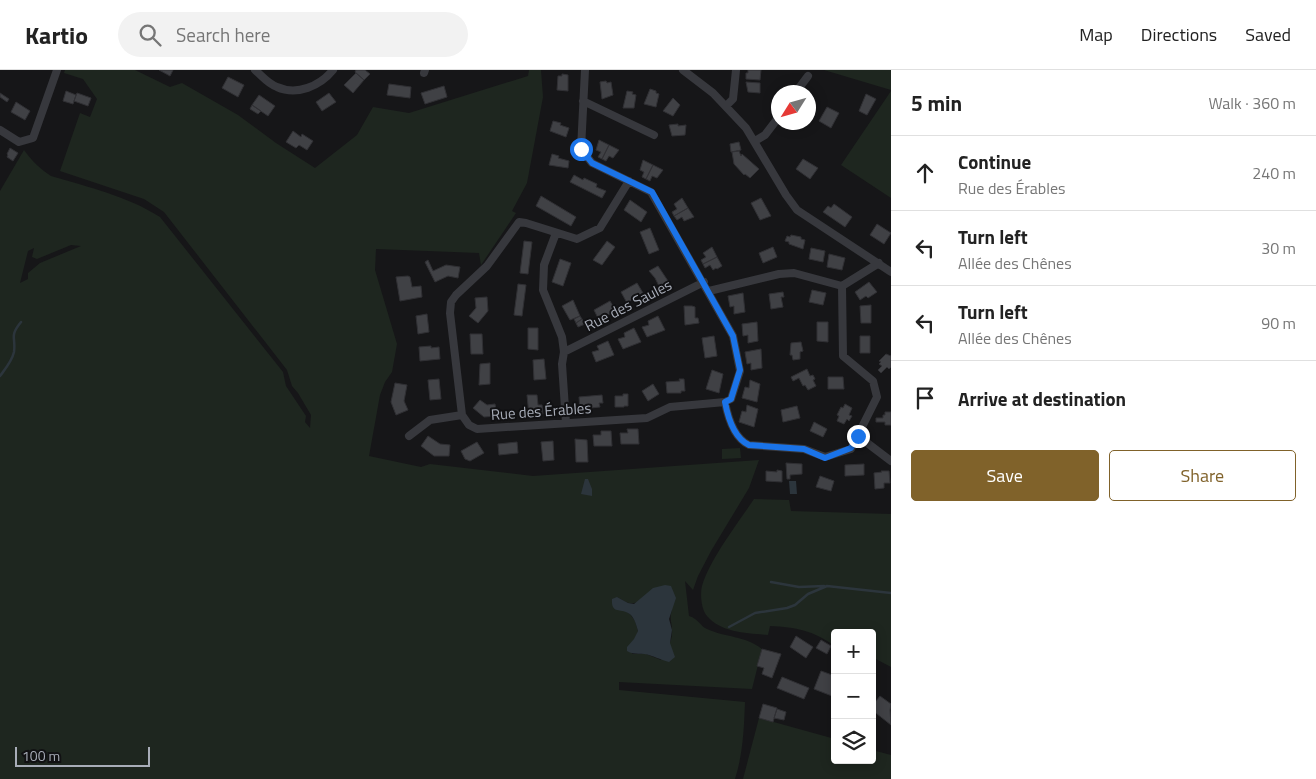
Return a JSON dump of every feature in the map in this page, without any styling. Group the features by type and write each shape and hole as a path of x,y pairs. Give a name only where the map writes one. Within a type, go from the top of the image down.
{"street":[{"path":"0,130 19,142 33,138 57,70"},
{"path":"255,70 277,87 289,90 308,89 316,85 333,70"},
{"path":"585,70 581,149 592,163 652,192 709,291 733,336 740,370 731,399 725,402 728,416 742,442 749,445 804,449 825,458 851,448 877,397 873,381 843,356 842,286"},
{"path":"682,70 713,93 746,128 797,210 891,272"},
{"path":"726,106 734,96 736,70"},
{"path":"801,85 808,76"},
{"path":"583,101 654,135"},
{"path":"755,141 765,135 771,127"},
{"path":"409,436 430,420 462,415 450,314 451,302 456,294 487,266 519,222 577,239 600,228 629,181"},
{"path":"556,233 544,264 542,290 562,337 566,423"},
{"path":"709,291 779,274 794,273 842,286 879,264"},
{"name":"Rue des Saules","path":"564,352 704,282"},
{"name":"Rue des Érables","path":"462,415 469,425 477,429 647,418 670,407 725,402"},
{"path":"858,436 891,461"}],"shaded area":[{"path":"65,70 135,70 170,87 182,83 238,115 276,143 315,168 357,135 373,107 409,113 528,76 529,70 541,70 543,97 527,183 512,211 516,213 481,265 479,253 376,249 375,270 397,344 392,372 385,382 380,395 369,456 421,467 430,464 533,476 759,460 749,488 711,551 693,590 685,581 689,616 707,629 748,641 762,649 752,689 619,682 619,690 745,702 744,731 735,779 0,779 0,191 24,150 43,171 51,176 121,198 160,217 283,372 286,386 306,416 305,422 310,428 311,415 292,386 287,370 164,212 144,199 60,171 80,113 90,117 97,99 83,79 64,73","holes":["71,245 81,246 40,263 28,273 28,279 20,283 28,251 34,248 32,257 37,259","617,597 629,603 637,602 672,610 671,638 661,660 646,654 632,654 638,631 635,621 625,611"]},
{"path":"824,70 891,70 891,90"},
{"path":"891,91 891,198 841,165"},
{"path":"740,448 741,458 722,459 722,449"},
{"path":"585,479 588,479 592,489 592,496 581,494"},
{"path":"789,481 796,481 797,494 790,494"},
{"path":"754,499 789,500 791,511 891,514 891,667 876,659 876,629 831,629 831,644 812,633 788,627 770,626 768,635 735,631 713,622 707,616 702,606 702,586 711,564"},
{"path":"665,585 671,586 676,598 669,619 672,630 670,643 675,657 669,662 627,651 627,647 638,631 630,614 615,609 612,604 612,599 617,597 634,604 653,588"},
{"path":"759,718 831,738 831,764 876,764 876,751 891,755 891,779 743,779"}],"building":[{"path":"159,70 173,70 170,76"},
{"path":"356,70 365,70 370,74 364,80 355,72"},
{"path":"748,70 761,70 760,80 746,79"},
{"path":"356,73 364,80 353,93 344,85"},
{"path":"562,74 568,75 568,91 557,90 558,76 562,76"},
{"path":"228,77 244,85 238,97 222,88"},
{"path":"606,81 607,83 611,82 613,95 602,99 600,82"},
{"path":"746,82 760,83 760,93 748,92"},
{"path":"389,84 411,87 410,98 387,95"},
{"path":"444,86 447,97 425,104 421,93"},
{"path":"650,89 659,94 656,107 644,104"},
{"path":"66,91 76,95 73,104 63,101"},
{"path":"627,91 633,92 632,94 636,95 634,108 623,108"},
{"path":"0,93 9,99 7,102 0,97"},
{"path":"77,93 91,98 88,106 74,101"},
{"path":"329,93 336,102 322,111 316,102"},
{"path":"866,94 876,99 867,115 859,111"},
{"path":"259,95 275,106 268,116 252,105"},
{"path":"673,98 680,105 673,116 663,111"},
{"path":"16,102 30,111 25,120 11,112"},
{"path":"252,105 261,111 258,114 250,109"},
{"path":"827,107 839,113 831,128 819,121"},
{"path":"553,121 569,128 566,137 550,131"},
{"path":"678,124 678,126 686,125 685,135 672,136 669,125"},
{"path":"293,131 301,137 302,134 313,141 307,150 299,145 296,148 286,142"},
{"path":"599,140 609,145 602,159 598,157 601,152 596,150"},
{"path":"739,142 741,150 731,152 730,144"},
{"path":"609,145 619,150 613,158 609,156 606,161 602,159"},
{"path":"10,148 18,153 13,161 7,157"},
{"path":"739,151 741,156 742,154 759,169 750,178 744,175 734,164 732,152"},
{"path":"552,154 569,161 568,168 549,165"},
{"path":"803,159 818,168 810,179 796,169"},
{"path":"643,160 653,165 646,179 642,177 644,172 640,170"},
{"path":"653,165 663,170 657,178 652,176 650,181 646,179"},
{"path":"574,175 597,184 596,187 606,191 602,198 570,182"},
{"path":"541,196 576,217 571,226 536,206"},
{"path":"682,198 688,208 674,216 672,212 677,209 674,204"},
{"path":"761,198 771,216 760,220 751,203"},
{"path":"630,200 647,212 641,222 624,210"},
{"path":"834,204 852,217 845,227 823,212 828,206 831,208"},
{"path":"688,208 694,217 684,221 682,217 677,220 674,216"},
{"path":"877,224 891,233 884,244 870,235"},
{"path":"650,228 659,250 649,254 640,232"},
{"path":"791,235 805,240 803,249 785,241 787,236 790,237"},
{"path":"524,241 532,242 528,274 520,273"},
{"path":"607,241 615,247 602,265 593,260"},
{"path":"712,247 717,257 703,264 701,260 706,257 703,253"},
{"path":"773,247 777,257 763,263 759,253"},
{"path":"811,248 825,251 823,262 809,259"},
{"path":"829,254 845,258 842,270 827,267"},
{"path":"717,257 722,266 713,270 710,265 705,268 703,264"},
{"path":"560,259 571,263 563,286 552,282"},
{"path":"428,260 433,271 446,265 460,267 458,278 448,276 435,282 425,262"},
{"path":"658,266 672,287 662,292 649,271"},
{"path":"396,277 410,277 412,287 421,286 422,297 400,301"},
{"path":"869,282 877,292 868,298 866,296 860,300 855,292"},
{"path":"637,283 643,293 627,303 621,292"},
{"path":"518,284 526,285 522,316 514,315"},
{"path":"812,290 826,293 823,305 809,302"},
{"path":"783,292 784,297 781,297 783,307 771,309 769,294"},
{"path":"743,293 745,312 734,314 734,306 730,307 728,296"},
{"path":"487,297 488,311 478,323 469,316 476,308 475,298"},
{"path":"573,300 580,316 570,320 562,306"},
{"path":"610,301 616,311 599,320 594,310"},
{"path":"871,305 871,323 861,323 860,306"},
{"path":"684,306 695,307 695,318 698,318 699,323 685,325"},
{"path":"427,314 429,332 418,334 416,316"},
{"path":"580,316 582,319 576,323 574,319"},
{"path":"658,316 665,330 647,337 642,327 649,325 648,321"},
{"path":"582,319 585,324 578,327 576,323"},
{"path":"757,322 758,341 748,343 748,335 743,336 742,324"},
{"path":"817,322 828,322 828,342 817,341"},
{"path":"528,328 538,328 538,350 528,349"},
{"path":"634,328 641,342 623,349 618,339 625,337 624,333"},
{"path":"470,334 482,334 483,354 471,354"},
{"path":"714,336 717,356 705,358 702,338"},
{"path":"860,336 870,336 870,353 860,353"},
{"path":"608,341 614,355 596,362 592,352 599,350 597,346"},
{"path":"801,342 803,351 800,352 800,359 793,360 792,355 790,355 791,343"},
{"path":"431,346 431,348 439,347 440,359 420,361 419,347"},
{"path":"761,349 762,368 751,370 751,363 747,364 745,352"},
{"path":"886,354 891,356 891,367 889,369 887,367 881,373 878,370 882,366 879,364 881,362 879,361"},
{"path":"544,359 546,379 534,380 533,360"},
{"path":"490,363 490,384 479,385 480,364"},
{"path":"807,369 810,376 813,375 816,386 808,390 805,385 803,386 799,378 793,381 791,377"},
{"path":"712,370 723,374 719,393 706,389"},
{"path":"828,377 843,377 844,389 828,389"},
{"path":"439,379 441,399 430,400 428,380"},
{"path":"679,379 684,379 685,391 681,391 681,393 667,393 666,382 680,381"},
{"path":"750,380 760,384 757,402 742,398 745,387 749,388"},
{"path":"395,383 407,385 404,401 408,410 396,415 391,402"},
{"path":"653,384 659,394 648,401 642,391"},
{"path":"623,394 628,394 628,406 615,407 615,396 623,396"},
{"path":"527,395 537,395 538,405 542,405 543,414 529,415"},
{"path":"602,395 603,403 599,403 600,407 580,409 579,397"},
{"path":"480,400 487,405 495,404 497,416 484,417 473,408"},
{"path":"845,404 852,408 849,415 852,416 844,424 837,421 839,416 837,415"},
{"path":"747,405 758,409 754,427 739,422 742,411 746,412"},
{"path":"797,406 800,418 783,422 781,410"},
{"path":"885,412 891,412 891,425 885,425 885,422 876,422 876,418 883,418"},
{"path":"814,422 827,429 823,437 810,431"},
{"path":"627,429 638,429 639,444 621,444 620,433 628,433"},
{"path":"601,431 611,431 612,446 594,446 593,435 601,435"},
{"path":"428,436 440,444 450,445 449,456 434,456 421,446"},
{"path":"575,439 587,440 588,462 576,462"},
{"path":"553,441 554,460 543,461 541,442"},
{"path":"477,442 484,453 470,461 465,459 461,451"},
{"path":"517,442 518,453 499,455 498,444"},
{"path":"786,463 802,464 802,474 790,475 790,479 787,479"},
{"path":"864,464 864,475 845,476 845,465"},
{"path":"777,470 782,471 782,482 766,481 766,471 777,472"},
{"path":"889,471 890,483 884,483 884,488 875,489 874,473"},
{"path":"820,476 834,481 831,491 816,487"},
{"path":"796,636 813,647 806,658 790,647"},
{"path":"821,640 831,646 827,654 816,648"},
{"path":"762,649 781,654 772,678 762,674 764,668 757,666"},
{"path":"821,671 831,675 831,696 814,689"},
{"path":"782,677 809,688 804,699 777,688"},
{"path":"880,696 891,704 891,725 876,713 876,701"},
{"path":"763,704 777,708 773,722 759,718"},
{"path":"777,709 786,712 784,720 774,718"}],"waterway":[{"path":"0,376 13,355 14,334 21,322"},
{"path":"771,582 799,587 824,586"},
{"path":"729,627 755,613 795,605 808,594 827,586 891,593"}],"route":[{"path":"581,149 592,163 652,192 709,291 733,336 740,370 731,399 725,402 728,416 742,442 749,445 766,447 804,449 825,458 851,448 858,436"}]}
